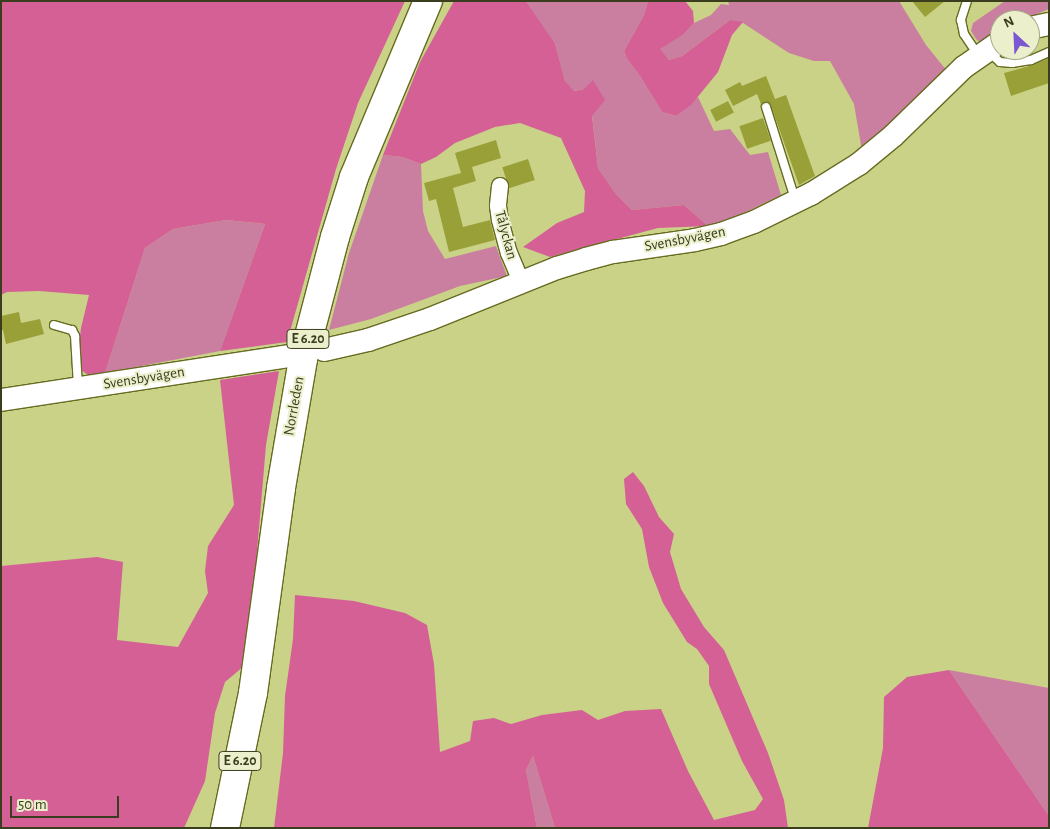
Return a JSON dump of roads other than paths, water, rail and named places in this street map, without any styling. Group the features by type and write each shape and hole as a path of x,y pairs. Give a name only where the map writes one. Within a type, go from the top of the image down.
{"highway":[{"name":"Norrleden","path":"225,828 253,693 281,488 303,359 334,237 354,177 428,1"}],"street":[{"name":"Svensbyvägen","path":"324,350 368,340 430,320 557,268 600,255 695,240 754,222 796,201 866,159 988,49"},
{"name":"Tålyckan","path":"500,186 498,206 500,220 509,253 522,283"},
{"name":"Svensbyvägen","path":"1,400 287,356"}],"lane":[{"path":"967,1 961,20 964,34 988,49 1000,62 1012,63 1031,60 1049,52"},
{"path":"766,108 796,201"},
{"path":"54,325 64,326 72,330 75,336 78,389"}]}
